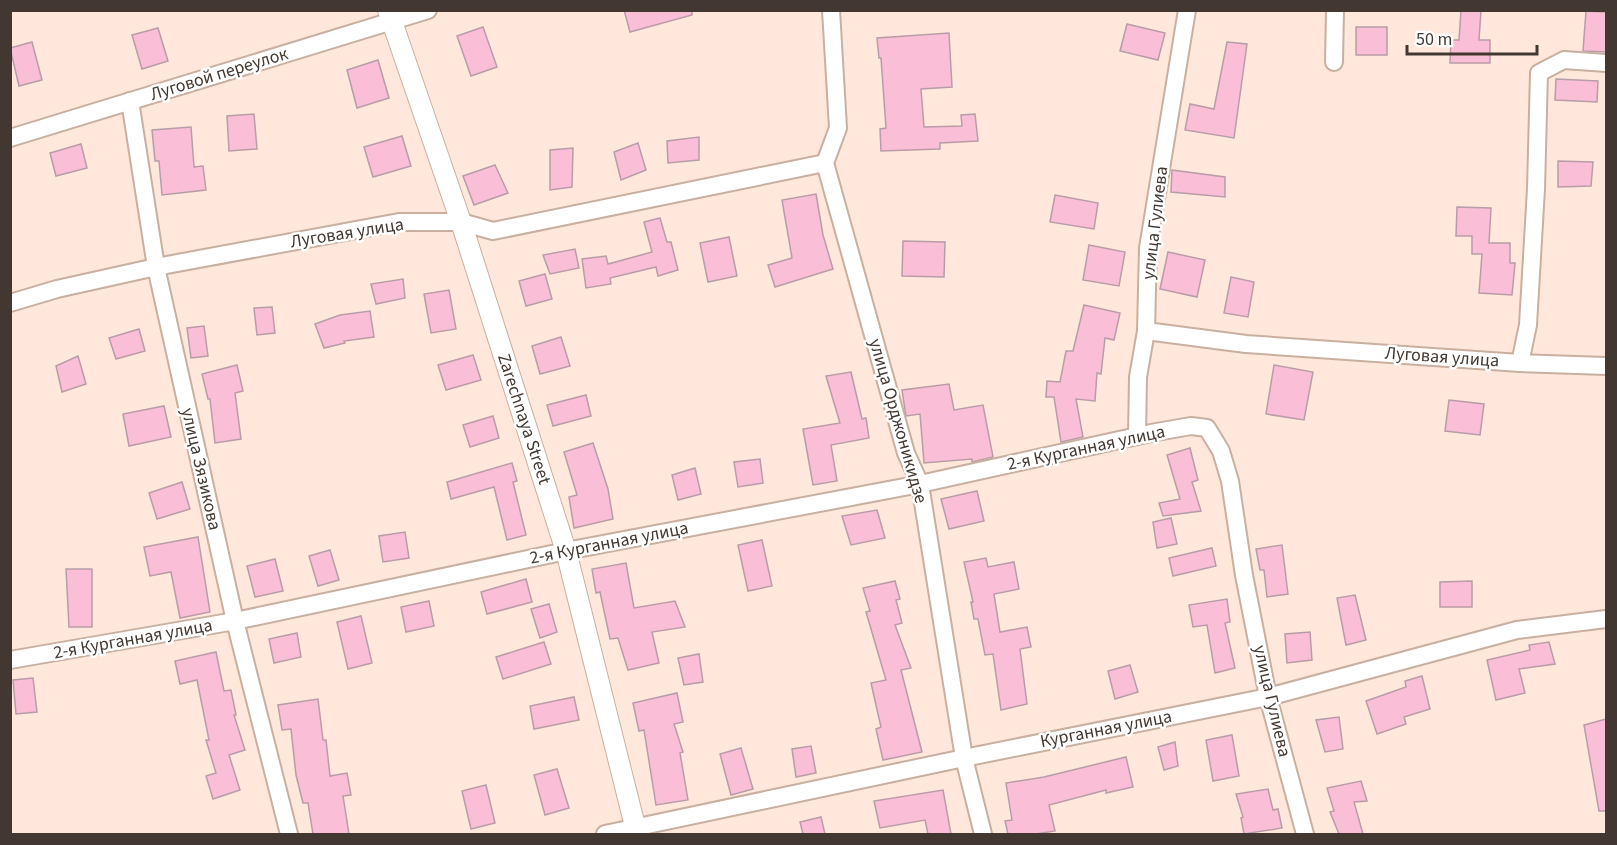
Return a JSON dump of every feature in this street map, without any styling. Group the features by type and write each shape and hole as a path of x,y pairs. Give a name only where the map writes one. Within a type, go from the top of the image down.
{"street":[{"name":"Луговой переулок","path":"10,138 390,16 428,10"},
{"path":"825,163 838,128 831,10"},
{"name":"улица Гулиева","path":"1137,436 1138,377 1146,331 1148,248 1187,10"},
{"path":"1334,62 1335,10"},
{"name":"Zarechnaya Street","path":"390,16 461,222 566,551 636,831"},
{"name":"Луговая улица","path":"1146,331 1246,344 1520,363 1528,325 1536,189 1539,73 1563,60 1606,63"},
{"name":"улица Зязикова","path":"130,101 156,267 235,621 289,834"},
{"name":"Луговая улица","path":"10,303 57,288 156,267 399,222 461,222 493,231 825,163"},
{"name":"улица Орджоникидзе","path":"825,163 906,453 920,484 964,758 983,834"},
{"path":"1520,363 1606,366"},
{"name":"2-я Курганная улица","path":"10,660 235,621 566,551 920,484 1137,436 1191,426 1207,428"},
{"name":"улица Гулиева","path":"1207,428 1221,451 1230,481 1244,574 1268,697 1305,834"},
{"name":"Курганная улица","path":"605,834 636,831 964,758 1268,697 1517,630 1606,619"}],"building":[{"path":"624,10 692,10 692,15 630,32"},
{"path":"1461,10 1481,10 1479,40 1490,40 1490,63 1450,63 1451,40 1459,40"},
{"path":"1586,11 1606,12 1606,52 1583,51"},
{"path":"1127,24 1165,33 1158,60 1120,51"},
{"path":"483,27 497,67 471,76 457,36"},
{"path":"1356,27 1387,27 1387,55 1356,55"},
{"path":"158,28 168,61 142,69 132,35"},
{"path":"949,33 952,87 921,89 924,127 962,126 961,115 975,114 978,141 940,143 940,149 881,151 880,129 886,128 881,58 879,58 877,38"},
{"path":"32,42 42,80 19,86 10,48"},
{"path":"1227,42 1247,44 1234,138 1185,130 1190,104 1214,109"},
{"path":"378,60 389,98 357,108 347,70"},
{"path":"1556,79 1598,81 1597,102 1555,100"},
{"path":"254,114 257,149 229,151 227,116"},
{"path":"191,127 194,167 203,166 206,190 162,195 159,161 155,161 152,130"},
{"path":"402,136 411,166 373,177 364,147"},
{"path":"699,137 699,160 668,163 667,141"},
{"path":"638,143 646,170 621,180 614,152"},
{"path":"81,144 87,168 56,176 50,153"},
{"path":"573,148 572,187 550,190 550,150"},
{"path":"1558,161 1593,162 1591,186 1558,187"},
{"path":"495,165 508,193 474,205 463,176"},
{"path":"1172,170 1225,177 1225,197 1171,192"},
{"path":"816,194 823,235 833,269 775,287 768,265 792,258 782,200"},
{"path":"1055,195 1098,203 1094,229 1050,222"},
{"path":"1457,207 1491,208 1489,243 1510,243 1510,263 1515,263 1512,295 1479,293 1482,254 1472,254 1472,236 1456,236"},
{"path":"660,218 667,242 671,242 678,270 658,276 656,267 610,278 611,284 586,288 582,259 606,256 608,264 652,252 644,222"},
{"path":"729,237 737,276 708,282 700,243"},
{"path":"903,241 945,242 944,277 902,276"},
{"path":"1089,245 1125,252 1119,286 1083,280"},
{"path":"575,249 579,268 550,274 543,255"},
{"path":"1168,252 1205,260 1197,297 1160,289"},
{"path":"545,274 552,299 526,306 519,281"},
{"path":"1231,277 1254,282 1248,317 1224,313"},
{"path":"403,279 405,298 376,304 371,284"},
{"path":"449,290 456,329 431,333 424,294"},
{"path":"1084,305 1120,313 1114,340 1105,338 1101,374 1097,373 1095,401 1076,399 1083,437 1061,442 1054,397 1046,397 1047,381 1060,382 1066,351 1073,351"},
{"path":"272,307 275,333 257,335 254,308"},
{"path":"370,311 374,337 344,341 345,343 324,348 315,324 340,315"},
{"path":"204,326 208,356 191,358 187,328"},
{"path":"139,329 145,351 116,359 109,338"},
{"path":"561,337 570,366 540,374 532,346"},
{"path":"473,355 481,380 446,390 438,365"},
{"path":"78,356 86,384 62,392 56,366"},
{"path":"237,365 243,391 235,393 241,439 215,443 210,399 208,399 202,374"},
{"path":"1274,365 1313,372 1304,420 1266,414"},
{"path":"851,372 862,419 866,418 869,438 831,445 837,481 813,485 803,429 840,423 826,376"},
{"path":"949,384 954,410 983,405 993,457 972,462 972,459 924,463 920,414 906,416 902,390"},
{"path":"586,395 591,416 553,426 547,405"},
{"path":"1449,400 1484,404 1480,435 1445,431"},
{"path":"164,406 171,437 129,446 123,414"},
{"path":"493,416 499,438 470,447 463,425"},
{"path":"593,443 608,489 613,519 574,528 569,497 577,495 564,452"},
{"path":"1190,448 1198,480 1192,482 1201,511 1163,516 1159,503 1180,499 1167,455"},
{"path":"760,459 763,483 738,487 734,462"},
{"path":"512,463 517,481 513,482 526,535 507,540 494,487 451,499 447,482"},
{"path":"695,468 701,494 678,500 672,475"},
{"path":"182,482 190,509 157,519 149,493"},
{"path":"977,491 984,521 949,529 941,499"},
{"path":"877,510 885,538 851,545 842,516"},
{"path":"1171,518 1177,544 1157,548 1153,522"},
{"path":"405,532 409,558 383,562 379,536"},
{"path":"198,537 210,612 180,618 171,572 150,576 144,547"},
{"path":"762,540 772,586 748,591 738,545"},
{"path":"1282,545 1288,594 1267,597 1264,570 1260,570 1256,549"},
{"path":"1212,548 1216,566 1173,576 1169,558"},
{"path":"330,550 339,580 318,586 309,556"},
{"path":"986,558 988,567 1014,562 1019,589 994,594 1000,632 1027,627 1031,647 1020,649 1027,704 1001,710 993,654 985,655 978,619 974,619 971,602 973,602 964,562"},
{"path":"275,559 283,591 255,597 247,566"},
{"path":"626,563 634,608 675,601 685,627 652,632 659,663 628,670 618,638 610,639 600,592 596,593 592,569"},
{"path":"66,569 92,569 92,627 69,627"},
{"path":"526,579 532,602 487,614 481,592"},
{"path":"895,581 900,599 896,600 902,623 895,625 911,668 901,670 922,752 883,760 876,729 881,727 871,683 886,680 866,612 870,611 863,588"},
{"path":"1472,581 1472,607 1440,607 1440,582"},
{"path":"1355,595 1366,640 1346,645 1337,598"},
{"path":"1227,599 1230,622 1225,623 1235,668 1215,673 1207,625 1193,627 1189,605"},
{"path":"429,601 434,626 406,632 401,607"},
{"path":"549,604 557,632 540,638 531,609"},
{"path":"361,616 372,663 348,669 337,622"},
{"path":"1310,632 1312,660 1287,663 1285,634"},
{"path":"297,633 301,657 274,663 269,639"},
{"path":"544,642 551,664 503,679 496,657"},
{"path":"1549,642 1555,664 1519,669 1525,693 1496,700 1487,660 1530,650 1529,645"},
{"path":"216,652 224,691 231,690 236,715 234,715 245,750 229,755 240,790 213,799 206,776 216,773 206,740 209,740 197,680 180,684 175,661"},
{"path":"699,654 703,682 684,685 678,658"},
{"path":"1130,665 1138,692 1115,699 1108,671"},
{"path":"1422,676 1430,709 1404,717 1406,724 1377,734 1366,701 1406,687 1405,681"},
{"path":"33,678 37,712 16,714 13,680"},
{"path":"677,693 683,722 674,724 683,752 680,753 688,800 656,805 644,730 639,731 633,703"},
{"path":"574,697 579,720 534,729 530,706"},
{"path":"318,699 330,776 347,773 351,795 343,796 349,834 313,834 308,803 303,803 296,775 291,729 282,730 278,705"},
{"path":"1339,717 1343,749 1325,752 1316,720"},
{"path":"1606,719 1606,811 1599,811 1584,725"},
{"path":"1232,735 1239,776 1213,781 1206,740"},
{"path":"1175,742 1178,766 1164,770 1158,747"},
{"path":"811,746 816,773 796,777 792,749"},
{"path":"741,748 753,789 731,795 720,754"},
{"path":"1126,757 1133,787 1106,793 1106,790 1049,805 1055,831 1008,834 1005,821 1012,820 1006,783 1044,777"},
{"path":"557,769 569,808 545,815 534,775"},
{"path":"1361,781 1367,801 1354,802 1363,834 1339,834 1330,812 1334,811 1327,788"},
{"path":"486,785 495,823 471,829 462,791"},
{"path":"1268,789 1273,810 1278,809 1282,828 1244,834 1241,818 1243,817 1236,794"},
{"path":"943,790 951,834 928,834 925,820 880,828 874,801"},
{"path":"821,817 825,834 803,834 800,822"}]}
